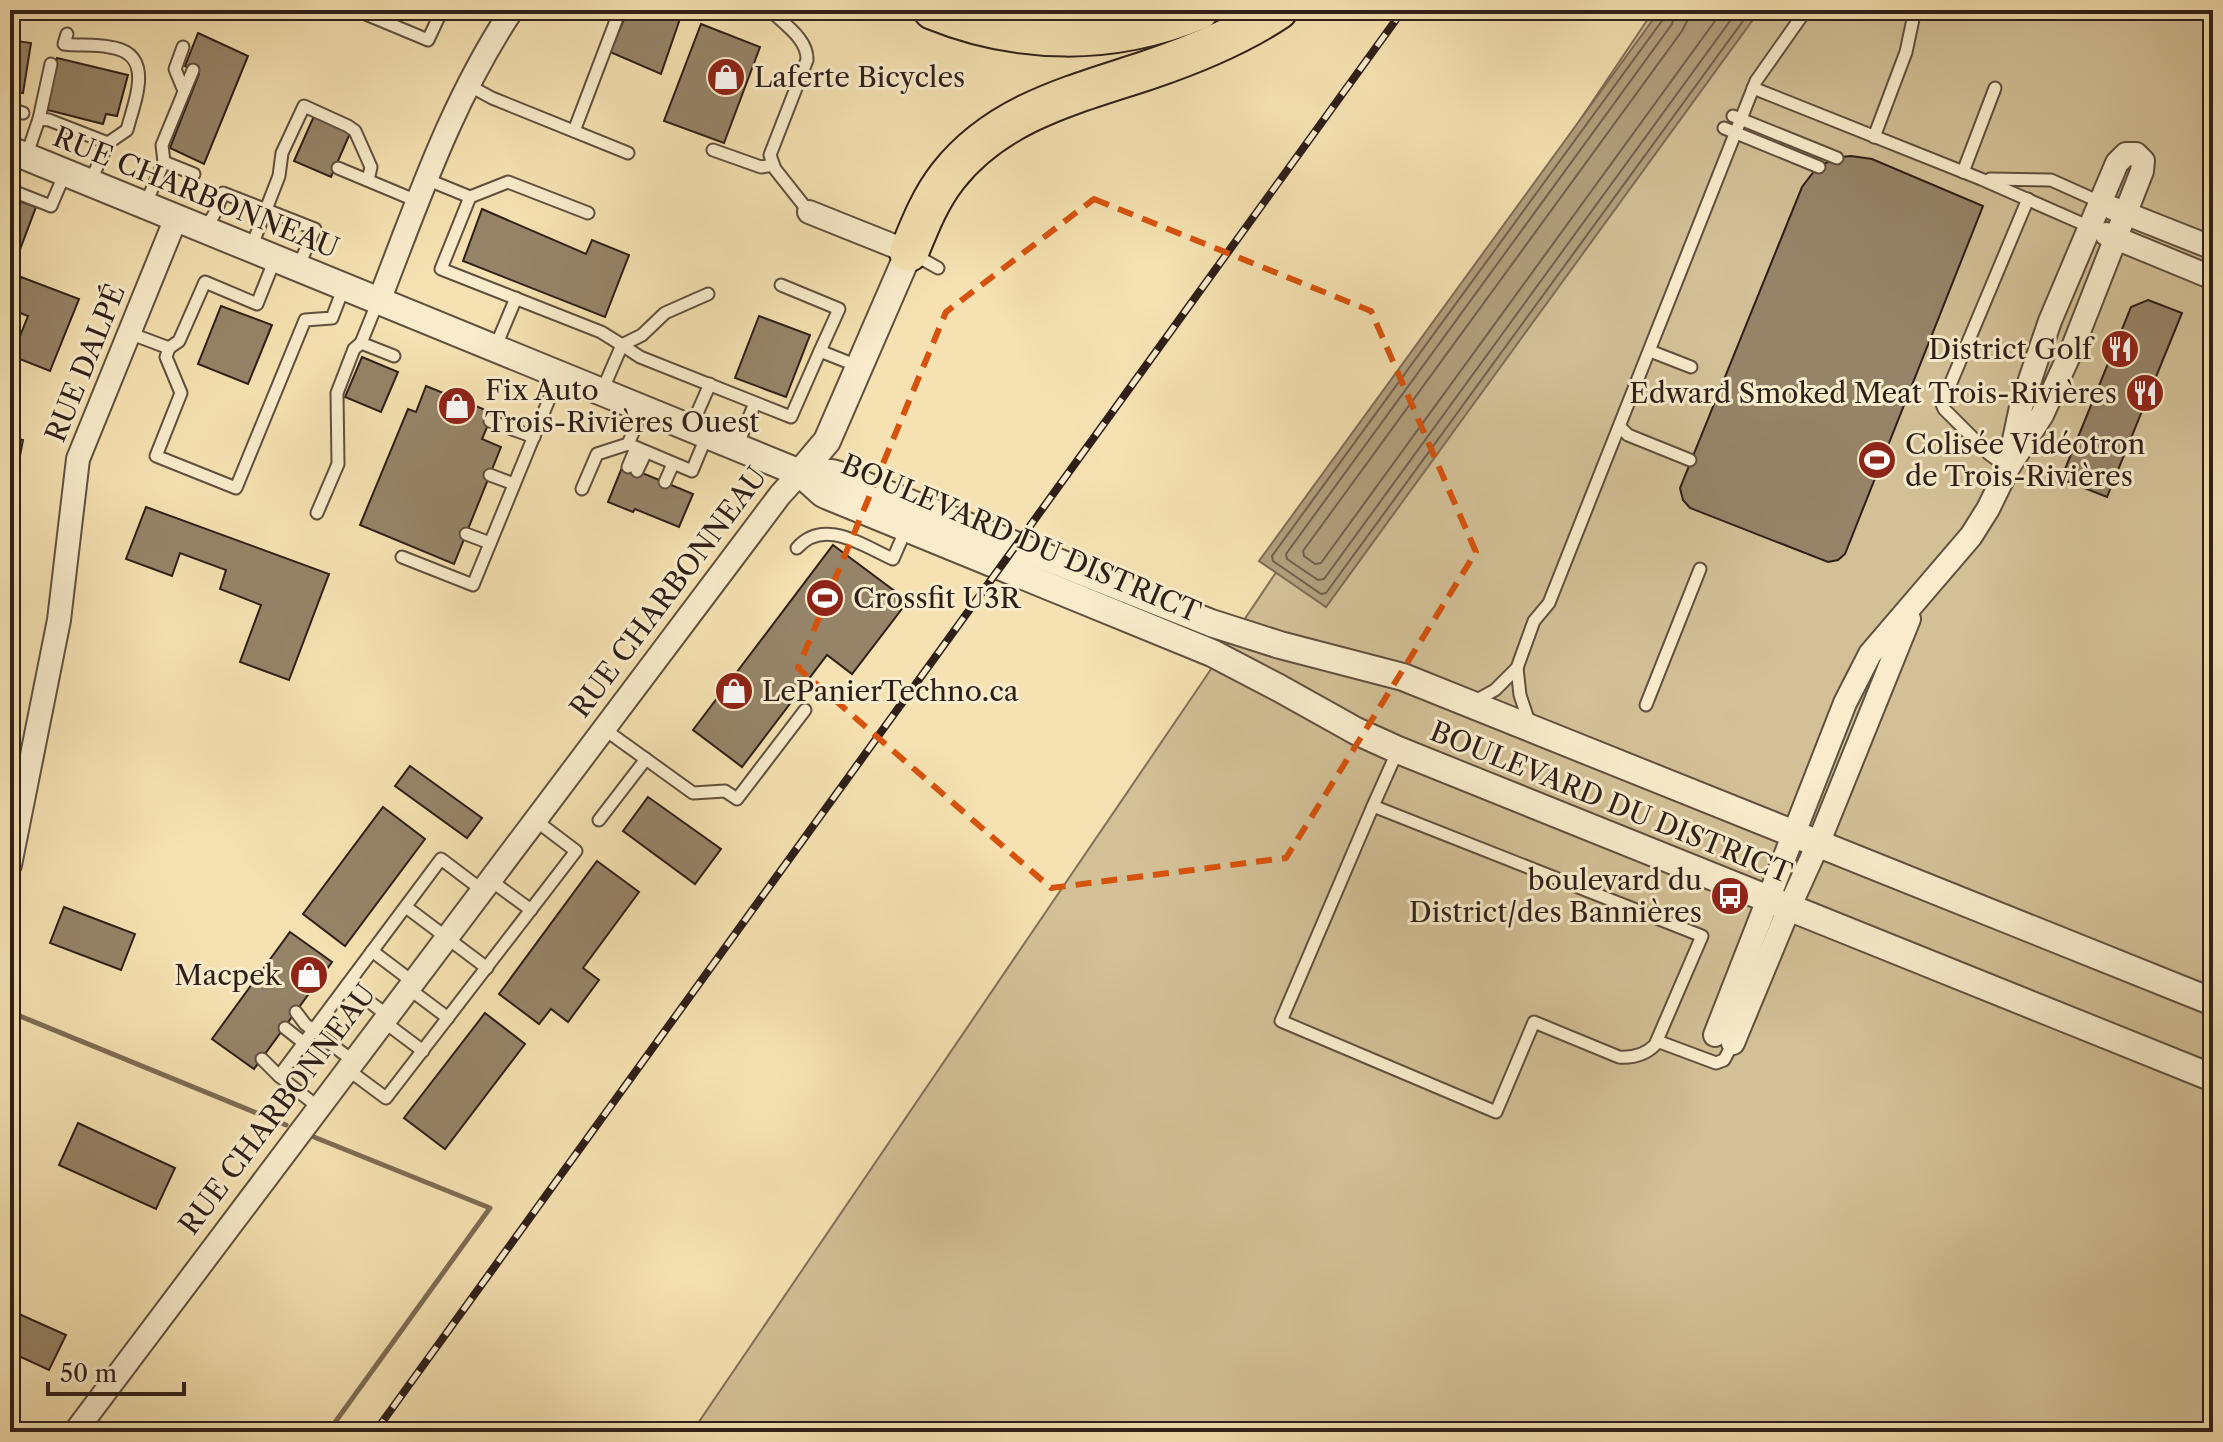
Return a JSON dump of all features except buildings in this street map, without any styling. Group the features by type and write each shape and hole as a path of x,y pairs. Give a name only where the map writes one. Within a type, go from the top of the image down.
{"highway":[{"path":"933,10 988,29 1053,37 1088,37 1133,31 1199,10"},
{"path":"923,260 927,207 946,178 972,150 1004,126 1056,100 1199,51 1278,10"}],"street":[{"path":"379,301 446,129 467,85 512,10"},
{"name":"RUE CHARBONNEAU","path":"18,154 800,473 780,495 75,1432"},
{"path":"1724,1039 1779,904 1782,864 1845,703 1870,654 1976,529 2008,468 2042,415 2073,347 2143,168 2142,159 2136,154 2126,154 2118,162 2050,321 2021,407 2008,468"},
{"path":"2100,202 2213,248"},
{"path":"800,473 823,447 860,367 923,260 809,212"},
{"name":"RUE DALPÉ","path":"10,865 59,620 78,459 176,218"},
{"path":"2090,227 2213,278"},
{"name":"BOULEVARD DU DISTRICT","path":"800,473 822,493 1212,653 1356,731 1398,750 2213,1078"},
{"name":"BOULEVARD DU DISTRICT","path":"800,473 839,475 1211,623 1387,672 2213,1002"},
{"path":"1779,904 1803,876 1818,844 1917,599"}],"lane":[{"path":"356,10 428,40 442,10"},
{"path":"574,131 620,10"},
{"path":"770,10 801,40 808,55 770,155 773,165 809,212"},
{"path":"1469,704 1495,690 1517,668 1534,621 1549,603 1650,351 1730,131 1759,74 1806,10"},
{"path":"1874,137 1906,52 1915,10"},
{"path":"10,190 51,206 108,143 127,130 139,81 138,64 127,53 111,47 64,44 67,34"},
{"path":"183,47 175,69 184,91"},
{"path":"18,154 39,119 51,64"},
{"path":"144,205 164,162 162,145 193,70"},
{"path":"467,85 628,153"},
{"path":"1753,88 1981,179 2090,227"},
{"path":"1963,172 1995,88"},
{"path":"345,287 332,318 305,320 236,488 156,456 181,393 166,357 169,348 179,341 205,282 257,304 275,258 267,210 279,176 282,153 304,106 355,131 371,167 368,180"},
{"path":"10,109 23,113"},
{"path":"1737,118 1837,158"},
{"path":"39,119 108,143"},
{"path":"1730,131 1819,167"},
{"path":"713,150 761,167 773,165"},
{"path":"164,162 194,174"},
{"path":"338,168 417,201"},
{"path":"426,179 470,197 508,182 588,213"},
{"path":"1981,179 2051,180 2100,202"},
{"path":"205,230 223,193 315,229 275,258"},
{"path":"470,197 441,269 601,332 640,357 791,417 839,309 781,285"},
{"path":"2008,468 1989,454 1942,404 2028,199"},
{"path":"602,392 622,345 642,335 665,313 708,294"},
{"path":"495,348 516,298"},
{"path":"317,513 338,464 337,393 354,349 361,343 379,301"},
{"path":"129,333 169,348"},
{"path":"361,343 394,356"},
{"path":"820,351 860,367"},
{"path":"1650,351 1691,367"},
{"path":"402,557 473,585 559,374"},
{"path":"582,489 597,454 637,448 692,471 710,384"},
{"path":"737,447 755,403"},
{"path":"633,469 643,408"},
{"path":"490,421 534,437"},
{"path":"1620,427 1631,436 1690,460"},
{"path":"665,482 673,464"},
{"path":"490,475 514,484"},
{"path":"797,548 810,536 833,534 893,559 906,529"},
{"path":"466,534 490,543"},
{"path":"1646,705 1700,569"},
{"path":"1517,668 1520,695 1532,729"},
{"path":"604,729 693,793 725,791 737,799 805,710"},
{"path":"1373,806 1702,936 1657,1041 1645,1053 1623,1057 1534,1022 1496,1112 1281,1021 1373,806 1398,750"},
{"path":"599,820 646,759"},
{"path":"296,1012 386,1098 576,851 535,820"},
{"path":"279,1076 441,859 531,910"},
{"path":"406,907 487,968"},
{"path":"372,951 448,1018"},
{"path":"347,985 423,1051"},
{"path":"285,1028 304,1043"},
{"path":"1657,1041 1716,1063 1722,1062 1724,1039"},
{"path":"1704,1059 1724,1039"},
{"path":"262,1059 318,1107"}],"highlighted area":[{"path":"1094,199 1371,311 1476,552 1286,858 1051,888 798,668 946,312"}],"shaded area":[{"path":"1654,10 2213,10 2213,1432 692,1432 1203,681"}],"water":[{"path":"1660,10 1760,10 1326,607 1259,561"}],"waterway":[{"path":"10,1012 286,1125"},
{"path":"314,1137 490,1208 328,1432"}],"railway":[{"path":"375,1432 1403,10"}],"place":[{"name":"Laferte Bicycles","path":"726,77"},
{"name":"District Golf","path":"2120,349"},
{"name":"Edward Smoked Meat Trois-Rivières","path":"2145,393"},
{"name":"Fix Auto Trois-Rivières Ouest","path":"457,406"},
{"name":"Colisée Vidéotron de Trois-Rivières","path":"1877,460"},
{"name":"Crossfit U3R","path":"825,598"},
{"name":"LePanierTechno.ca","path":"734,691"},
{"name":"boulevard du District/des Bannières","path":"1730,896"},
{"name":"Macpek","path":"309,975"}]}
